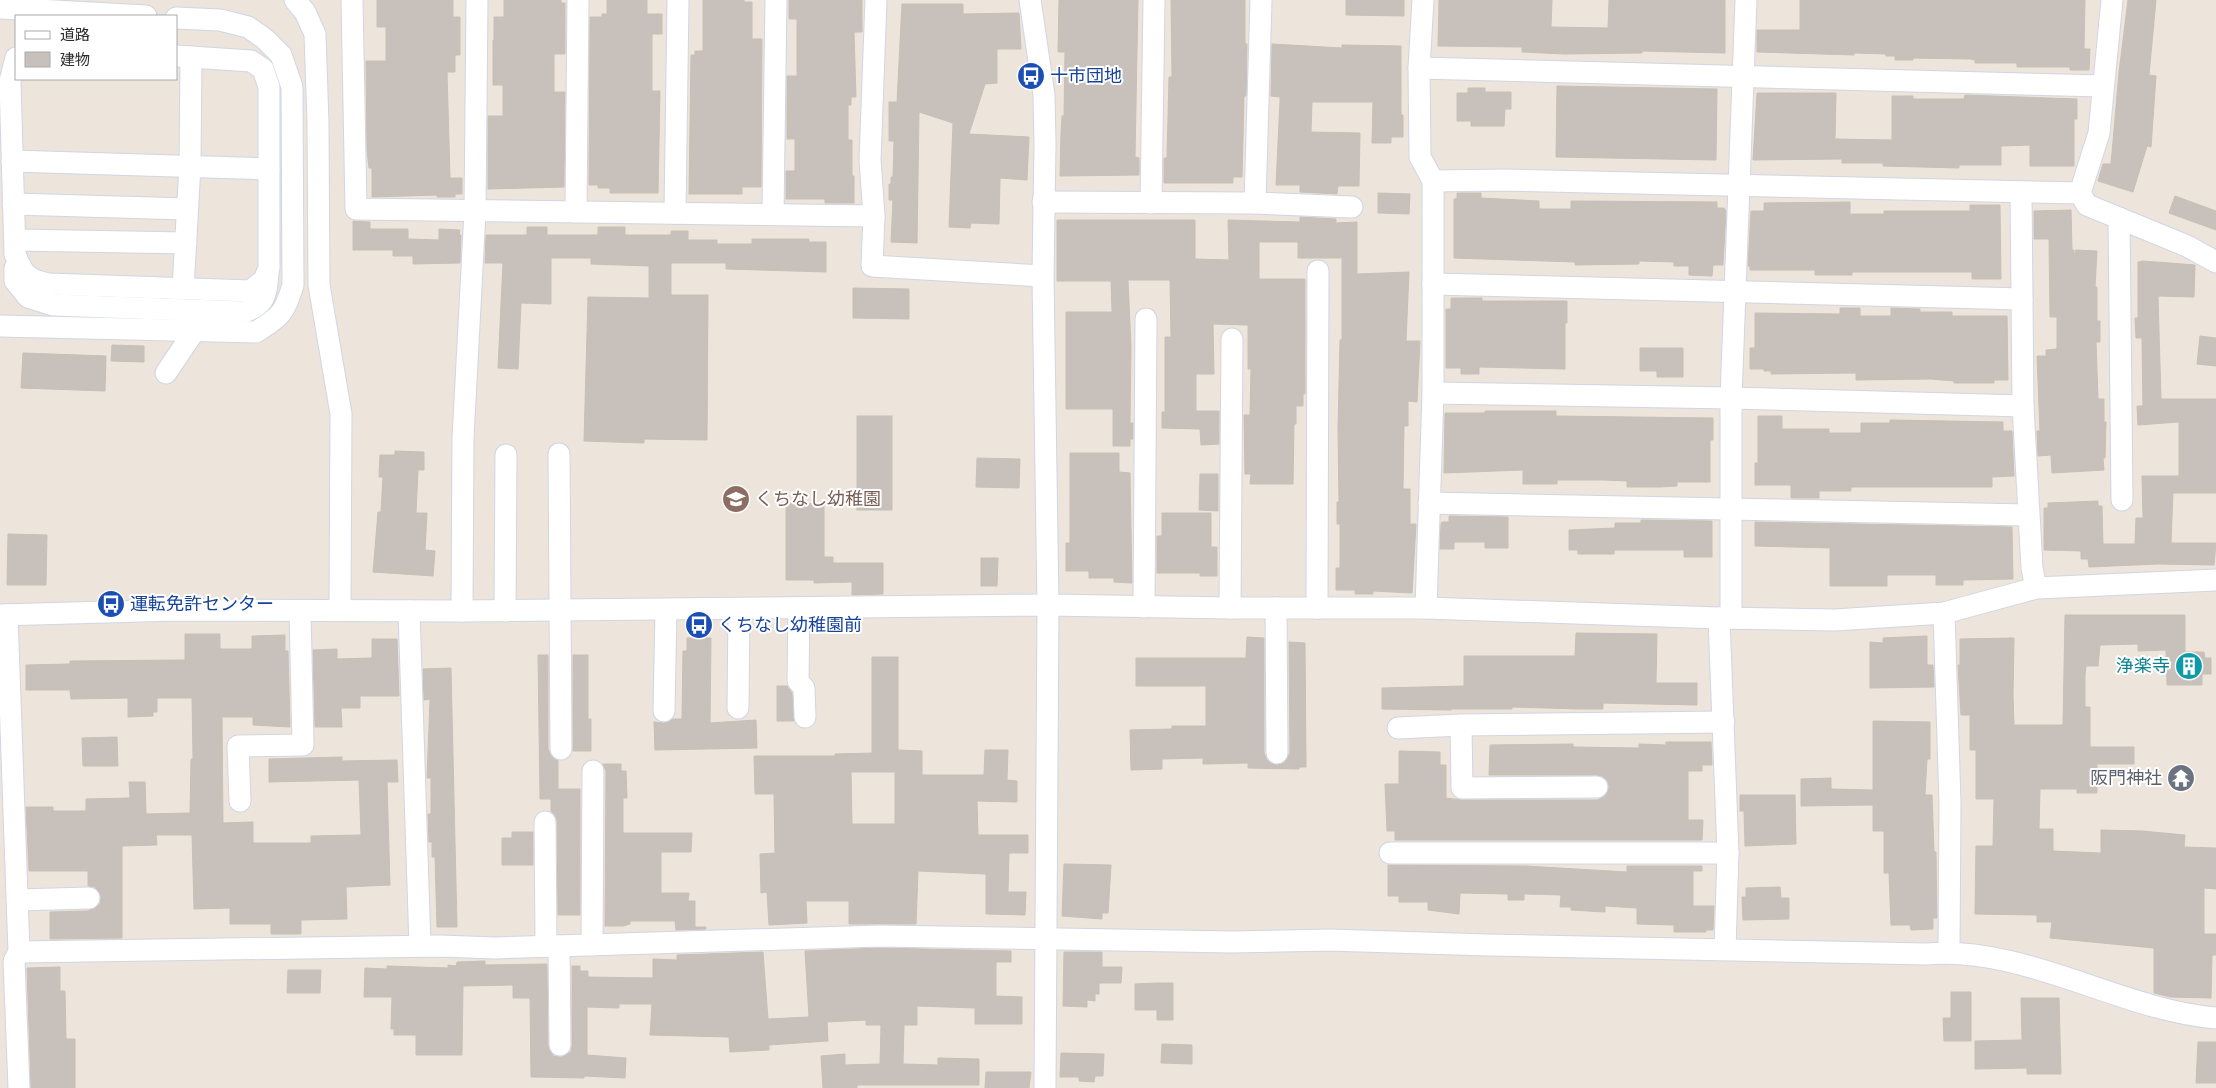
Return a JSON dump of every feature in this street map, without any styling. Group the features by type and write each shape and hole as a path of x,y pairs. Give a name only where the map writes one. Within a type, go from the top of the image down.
{"street":[{"path":"295,0 305,12 315,34 318,123 319,285 341,414 340,610"},
{"path":"352,0 356,209 874,216"},
{"path":"462,612 463,438 475,212 477,0"},
{"path":"576,212 578,0"},
{"path":"675,213 678,0"},
{"path":"773,214 776,0"},
{"path":"876,0 870,160 874,216 872,266 1043,276"},
{"path":"1030,0 1044,95 1043,276 1048,605 1045,1088"},
{"path":"1151,203 1154,0"},
{"path":"1255,203 1262,0"},
{"path":"1424,0 1419,68 1420,158 1434,181 1433,393 1426,608"},
{"path":"1725,949 1728,853 1724,722 1725,618 1732,508 1731,398 1746,0"},
{"path":"2112,0 2098,133 2080,193 2087,205 2187,246 2216,262"},
{"path":"0,8 51,14 98,15"},
{"path":"0,326 256,332 275,320 287,306 293,285 292,87 281,55 248,27 220,20 178,18"},
{"path":"15,62 10,81 15,281 28,297 53,305 244,312 258,307 266,294 269,268 269,87 263,69 251,61 184,56 190,166 183,290"},
{"path":"1419,68 2103,86"},
{"path":"12,161 269,169"},
{"path":"1434,181 1506,180 1740,184 2021,193 2080,193"},
{"path":"2021,193 2023,406 2028,515 2032,568 2036,588"},
{"path":"1043,202 1255,203 1352,207"},
{"path":"14,204 187,209"},
{"path":"2118,218 2122,500"},
{"path":"15,247 186,243"},
{"path":"15,247 21,270 33,281 49,284 250,291 264,280 269,268"},
{"path":"1318,271 1318,608"},
{"path":"1433,284 2022,299"},
{"path":"1144,607 1146,319"},
{"path":"166,373 195,330"},
{"path":"1230,608 1232,339"},
{"path":"1433,393 1731,398 2023,406"},
{"path":"559,454 562,749"},
{"path":"505,611 506,455"},
{"path":"1429,503 2028,515"},
{"path":"19,1088 14,961 19,952 4,614 177,610 462,612 1048,605 1230,608 1426,608 1835,620 1944,613 2036,588 2216,580"},
{"path":"1276,608 1277,753"},
{"path":"738,708 739,609"},
{"path":"799,609 798,680 804,688 805,717"},
{"path":"664,711 666,610"},
{"path":"240,801 238,746 303,745 300,611"},
{"path":"409,611 420,946"},
{"path":"1944,613 1950,803 1948,952"},
{"path":"1398,728 1461,725 1724,722"},
{"path":"1461,725 1462,788 1597,787"},
{"path":"592,946 593,771"},
{"path":"546,822 552,946 560,1045"},
{"path":"1390,853 1728,853"},
{"path":"17,900 89,898"},
{"path":"19,952 420,946 592,946 879,936 1232,942 1330,940 1487,946 1926,954 1948,952 2030,966 2131,1001 2192,1016 2216,1018"}],"building":[{"path":"377,0 453,0 453,17 460,17 460,55 455,55 455,72 447,72 450,178 462,178 462,194 455,194 455,197 437,197 437,195 372,197 372,168 369,168 367,150 366,61 386,61 386,27 377,27"},
{"path":"504,0 561,0 561,3 565,3 565,54 554,54 554,92 565,92 564,187 488,189 488,116 503,116 503,85 493,85 493,40 494,17 504,17"},
{"path":"607,0 647,0 647,14 662,14 662,34 652,34 652,91 660,91 658,193 610,193 610,188 598,188 598,185 589,185 590,17 602,17 602,14 607,14"},
{"path":"703,0 744,0 744,2 752,2 752,39 762,39 761,187 742,187 742,194 689,194 691,55 695,55 695,51 703,51"},
{"path":"789,0 862,0 862,32 854,32 856,97 851,97 851,105 848,105 848,140 852,140 854,203 825,203 825,199 786,199 786,171 795,171 795,139 787,139 787,76 797,76 797,19 789,19"},
{"path":"1059,0 1138,0 1135,157 1139,158 1139,175 1060,176 1062,116 1064,116 1065,52 1058,52"},
{"path":"1171,0 1245,0 1245,44 1247,44 1242,177 1233,177 1233,183 1164,183 1164,158 1167,158 1169,77 1172,77"},
{"path":"1346,0 1404,0 1404,16 1346,15"},
{"path":"1439,0 1552,0 1551,27 1608,28 1609,0 1725,0 1725,53 1642,51 1642,53 1564,54 1522,52 1522,47 1438,46"},
{"path":"1800,0 2085,0 2084,49 2090,49 2089,70 2070,70 2070,67 2017,67 2017,63 1975,63 1975,60 1970,59 1913,58 1913,60 1895,60 1895,56 1886,56 1886,54 1757,52 1757,30 1800,30"},
{"path":"2128,0 2156,0 2149,75 2156,76 2151,147 2147,146 2133,192 2098,181 2103,164 2111,164 2119,72"},
{"path":"902,4 963,4 963,14 1019,13 1021,49 997,49 997,83 985,84 969,134 1029,137 1027,180 1000,178 999,224 971,223 970,228 949,227 953,123 919,112 917,243 891,242 893,200 889,200 889,184 891,184 891,177 893,177 894,141 889,141 889,102 897,102"},
{"path":"1272,44 1342,48 1342,45 1401,46 1401,115 1403,115 1403,137 1391,137 1391,143 1372,143 1373,102 1312,102 1311,132 1360,133 1359,186 1338,186 1337,194 1300,192 1300,185 1276,185 1280,97 1271,96"},
{"path":"1557,86 1717,89 1716,160 1556,157"},
{"path":"1468,88 1485,88 1485,92 1511,92 1511,109 1505,109 1504,126 1471,126 1471,121 1457,121 1457,93 1468,93"},
{"path":"1757,93 1836,93 1835,139 1892,140 1892,96 1913,96 1913,99 1964,99 1965,95 2077,99 2077,119 2074,119 2074,166 2030,166 2030,145 2001,146 2001,165 1959,165 1959,168 1883,166 1883,163 1842,163 1842,159 1753,160"},
{"path":"1378,193 1410,194 1409,214 1378,213"},
{"path":"1457,193 1481,193 1481,198 1539,201 1539,209 1571,209 1571,201 1717,202 1717,208 1724,208 1726,211 1723,265 1713,265 1712,276 1689,275 1689,266 1674,266 1674,262 1639,261 1639,264 1575,265 1575,262 1454,258 1454,199 1457,199"},
{"path":"2175,196 2216,211 2216,230 2169,213"},
{"path":"1850,202 1850,214 1884,214 1884,211 1970,211 1970,205 2000,205 2001,279 1972,279 1972,272 1852,272 1852,275 1815,275 1815,270 1750,270 1750,266 1748,266 1751,211 1764,211 1764,203"},
{"path":"2071,210 2072,250 2074,250 2074,257 2076,250 2097,251 2095,287 2097,287 2097,321 2100,321 2100,342 2096,342 2098,399 2104,399 2104,422 2106,422 2105,458 2103,458 2104,470 2052,473 2051,455 2038,456 2037,431 2040,431 2037,356 2046,356 2046,350 2057,349 2057,317 2050,317 2049,239 2034,239 2034,211"},
{"path":"1300,217 1336,219 1336,223 1357,222 1357,274 1409,272 1406,341 1420,341 1417,402 1408,401 1408,426 1404,426 1403,489 1410,489 1410,524 1416,524 1412,593 1373,591 1373,594 1355,594 1355,590 1336,590 1336,568 1340,568 1340,524 1337,524 1337,502 1339,502 1338,429 1340,340 1342,340 1342,258 1298,258 1298,242 1259,242 1259,279 1305,279 1305,394 1303,394 1303,406 1296,406 1293,484 1250,484 1251,474 1245,474 1244,415 1250,415 1251,369 1248,369 1248,325 1213,324 1214,374 1196,374 1196,411 1219,411 1219,444 1201,445 1200,429 1162,428 1162,412 1165,412 1165,337 1171,337 1170,280 1128,280 1131,347 1130,423 1133,423 1133,439 1130,439 1130,446 1113,446 1113,409 1066,409 1066,312 1112,312 1111,281 1057,281 1057,220 1195,220 1195,259 1229,260 1228,220 1300,222"},
{"path":"353,221 370,222 370,229 408,229 408,239 439,240 439,229 460,230 460,263 413,264 413,256 393,256 393,250 353,250"},
{"path":"527,227 547,227 547,235 598,235 598,227 625,227 625,235 671,235 671,231 688,231 688,240 717,240 717,244 752,244 752,239 809,239 809,242 826,242 826,272 726,269 726,263 671,263 671,295 708,295 707,440 644,439 644,443 584,441 588,297 649,298 649,266 591,264 591,258 551,258 551,304 521,303 518,369 498,368 503,263 485,263 486,235 527,235"},
{"path":"2138,262 2195,265 2194,297 2158,296 2161,399 2216,399 2216,493 2173,493 2171,543 2216,543 2214,565 2158,564 2089,567 2088,559 2081,559 2081,551 2044,550 2044,508 2048,508 2048,503 2098,501 2098,506 2102,506 2103,544 2135,544 2136,518 2143,518 2142,476 2179,476 2179,422 2138,425 2137,406 2143,406 2142,338 2136,338 2135,318 2138,318"},
{"path":"853,288 909,289 909,319 853,318"},
{"path":"1451,298 1482,298 1482,301 1567,301 1565,369 1479,367 1479,374 1461,374 1461,368 1446,368 1446,309 1451,309"},
{"path":"1840,308 1860,308 1860,316 1891,316 1891,308 1920,309 1920,312 1952,312 1952,316 2007,316 2008,380 1994,380 1994,383 1954,383 1954,381 1931,379 1856,380 1856,373 1771,374 1771,371 1764,371 1764,369 1750,369 1750,348 1755,348 1755,313 1840,314"},
{"path":"2200,336 2216,338 2216,366 2197,364"},
{"path":"112,345 144,346 144,362 111,361"},
{"path":"1640,348 1683,348 1683,377 1657,377 1657,371 1640,371"},
{"path":"23,353 106,356 105,391 21,388"},
{"path":"1485,411 1556,411 1556,416 1713,418 1713,440 1710,440 1710,482 1677,482 1677,486 1660,487 1627,487 1627,481 1604,480 1557,480 1557,484 1523,484 1523,470 1444,473 1445,413 1485,413"},
{"path":"857,416 892,416 892,510 857,510"},
{"path":"1758,416 1782,416 1782,429 1829,429 1829,433 1861,433 1861,423 1890,423 1890,420 2003,422 2003,431 2012,431 2014,476 1992,477 1992,487 1851,487 1851,491 1819,491 1819,498 1791,498 1791,485 1755,485 1755,463 1758,463"},
{"path":"395,451 424,452 424,470 418,470 416,513 427,513 425,550 435,551 433,576 373,572 378,512 381,512 383,477 379,477 380,455 395,455"},
{"path":"1070,453 1119,453 1119,472 1130,473 1132,583 1114,582 1114,578 1089,578 1089,571 1066,571 1066,543 1070,543"},
{"path":"977,458 1020,459 1019,488 976,487"},
{"path":"1200,474 1218,474 1218,511 1199,510"},
{"path":"786,503 824,504 824,557 833,557 833,563 883,563 883,594 852,595 852,582 814,583 814,580 786,580"},
{"path":"1162,513 1211,513 1211,547 1217,547 1217,576 1200,576 1200,573 1157,573 1157,536 1162,536"},
{"path":"1449,516 1508,517 1508,548 1485,548 1485,542 1454,542 1454,549 1440,549 1441,524 1442,522 1449,522"},
{"path":"1641,520 1712,521 1712,557 1684,557 1684,550 1614,550 1614,554 1578,554 1578,550 1569,550 1569,530 1615,528 1615,523 1641,523"},
{"path":"1755,522 2012,527 2013,579 1963,580 1963,585 1936,585 1936,575 1887,575 1887,586 1830,586 1830,548 1755,546"},
{"path":"8,534 47,535 46,585 7,585"},
{"path":"981,558 998,558 997,586 981,586"},
{"path":"2065,615 2185,615 2185,652 2204,652 2205,658 2211,658 2211,674 2202,674 2202,685 2167,685 2166,650 2138,651 2138,644 2100,645 2098,666 2086,666 2085,675 2085,707 2090,707 2090,747 2134,747 2134,764 2097,764 2097,793 2077,793 2077,789 2040,789 2039,829 2053,829 2053,851 2101,853 2101,830 2185,835 2184,847 2216,848 2216,889 2204,888 2204,934 2216,934 2216,955 2212,955 2211,998 2171,997 2154,993 2154,948 2050,938 2052,922 2037,922 2037,915 1975,914 1976,846 1993,846 1994,799 1976,799 1976,750 1970,750 1970,715 1961,715 1958,665 1960,665 1960,639 2014,638 2014,725 2063,725"},
{"path":"1576,633 1657,634 1656,683 1697,683 1697,705 1603,703 1603,709 1512,707 1512,709 1451,710 1382,709 1382,688 1464,686 1464,656 1575,656"},
{"path":"185,634 220,634 220,649 252,649 252,636 285,635 285,651 288,651 290,727 253,725 253,717 222,717 223,823 253,822 253,843 311,843 311,836 361,835 359,780 269,782 269,759 342,757 342,761 397,760 398,782 387,782 390,885 346,887 347,919 301,920 301,934 271,934 271,924 230,924 230,908 194,909 192,835 156,835 157,845 122,846 122,938 50,939 50,912 88,911 100,904 101,897 95,887 88,886 88,871 29,871 26,807 53,807 53,811 86,811 86,799 130,798 129,782 145,782 146,814 190,813 191,759 193,759 192,698 157,698 157,712 153,712 153,716 128,717 128,698 71,699 70,690 26,690 26,665 70,664 70,661 185,660"},
{"path":"1927,636 1927,665 1933,665 1934,687 1870,688 1870,642 1883,643 1883,638"},
{"path":"1247,637 1264,638 1264,753 1267,760 1277,765 1284,763 1290,753 1289,642 1305,643 1306,767 1299,767 1299,769 1248,768 1248,763 1203,764 1203,758 1162,759 1162,769 1131,770 1130,730 1172,729 1172,726 1206,726 1206,686 1136,686 1136,658 1246,658"},
{"path":"687,638 711,638 710,723 756,720 757,748 655,750 654,722 664,723 673,719 682,719 683,651 687,651"},
{"path":"372,639 397,639 399,696 360,696 360,708 341,708 342,727 315,727 313,650 337,649 337,659 372,658"},
{"path":"538,655 548,655 548,749 551,756 558,761 558,789 580,789 580,915 558,915 557,821 551,811 551,799 540,799"},
{"path":"573,655 588,655 588,719 591,719 591,751 573,751"},
{"path":"872,657 898,657 898,750 922,751 922,775 984,775 985,750 1008,750 1007,780 1017,781 1017,802 977,801 978,835 1028,835 1028,853 1009,853 1008,892 1026,892 1025,915 986,914 986,874 918,871 916,924 849,924 849,901 806,901 807,923 769,925 767,892 761,893 760,854 775,853 774,794 755,794 754,756 835,756 835,754 872,753","holes":["851,772 895,772 895,824 852,824"]},
{"path":"451,668 457,927 437,927 435,857 432,857 432,842 429,842 428,814 431,814 431,778 427,778 430,699 424,700 423,669"},
{"path":"777,686 787,686 792,693 794,721 777,721"},
{"path":"1873,721 1930,722 1930,759 1927,759 1925,795 1932,795 1934,852 1936,852 1937,918 1933,918 1933,929 1911,930 1910,925 1891,925 1889,873 1884,873 1884,831 1873,831 1873,805 1801,806 1801,779 1831,778 1831,789 1873,790"},
{"path":"117,737 118,766 83,766 82,738"},
{"path":"1666,742 1711,742 1712,765 1702,765 1702,771 1688,771 1688,820 1703,820 1702,840 1395,840 1395,831 1387,831 1385,784 1399,784 1399,751 1440,752 1440,765 1446,765 1446,798 1462,800 1597,800 1604,797 1609,787 1607,780 1597,775 1489,775 1490,745 1573,744 1573,747 1639,748 1639,744 1666,745"},
{"path":"603,764 621,764 621,771 626,771 627,798 623,798 623,833 692,833 691,852 661,852 661,893 689,893 688,901 695,901 695,927 706,927 706,929 676,930 675,921 630,921 630,924 623,926 605,926 606,771"},
{"path":"1740,795 1795,795 1796,844 1745,846 1744,811 1740,811"},
{"path":"512,832 533,832 533,865 502,865 502,838 512,838"},
{"path":"1064,864 1111,865 1108,913 1102,913 1102,919 1062,916"},
{"path":"1388,865 1526,866 1627,872 1627,866 1702,866 1702,871 1693,871 1693,906 1714,906 1713,930 1706,930 1706,932 1674,932 1674,925 1637,924 1637,908 1605,906 1605,912 1571,910 1571,907 1560,907 1561,895 1524,894 1524,900 1508,900 1508,894 1460,893 1459,914 1428,910 1428,902 1399,902 1399,896 1388,896"},
{"path":"1780,887 1781,898 1789,898 1789,919 1743,920 1742,897 1746,897 1746,888"},
{"path":"879,948 1011,951 1011,962 996,962 996,996 1022,997 1022,1024 975,1024 975,1008 917,1006 917,1025 904,1025 903,1064 938,1065 938,1058 979,1059 979,1085 857,1085 857,1088 823,1088 821,1056 845,1054 845,1065 880,1064 881,1025 866,1025 866,1020 827,1022 828,1041 769,1045 769,1050 730,1052 729,1037 650,1035 652,1004 619,1004 619,1008 587,1007 587,1055 626,1058 625,1078 584,1076 584,1078 531,1077 530,998 513,998 513,985 463,986 462,1055 416,1055 416,1035 394,1035 394,1029 391,1029 392,997 364,997 365,968 387,969 387,966 448,968 448,965 456,966 457,962 485,961 485,965 547,964 548,1045 553,1056 561,1057 571,1052 572,1045 572,966 580,966 580,971 588,971 588,977 653,978 653,959 677,960 677,955 763,952 768,1019 809,1017 805,951"},
{"path":"1064,952 1102,952 1102,967 1122,967 1121,983 1099,983 1099,994 1095,994 1095,1001 1087,1000 1087,1007 1063,1006"},
{"path":"60,967 60,991 65,991 66,1039 75,1039 75,1088 31,1088 27,968"},
{"path":"288,970 321,970 320,993 287,993"},
{"path":"1173,983 1173,1020 1157,1020 1157,1010 1135,1010 1135,984"},
{"path":"1951,992 1971,992 1971,1041 1944,1041 1943,1018 1951,1018"},
{"path":"2021,998 2059,998 2061,1074 2027,1074 2027,1068 1975,1069 1975,1041 2022,1040"},
{"path":"2198,1042 2216,1042 2216,1083 2196,1083"},
{"path":"1162,1044 1192,1045 1192,1064 1161,1063"},
{"path":"1061,1053 1104,1054 1103,1076 1095,1076 1094,1082 1079,1081 1079,1077 1060,1077"},
{"path":"986,1072 1031,1072 1029,1088 985,1088"}],"place":[{"name":"十市団地","path":"1031,76"},
{"name":"くちなし幼稚園","path":"736,499"},
{"name":"運転免許センター","path":"111,604"},
{"name":"くちなし幼稚園前","path":"699,625"},
{"name":"浄楽寺","path":"2189,666"},
{"name":"阪門神社","path":"2181,778"}]}
